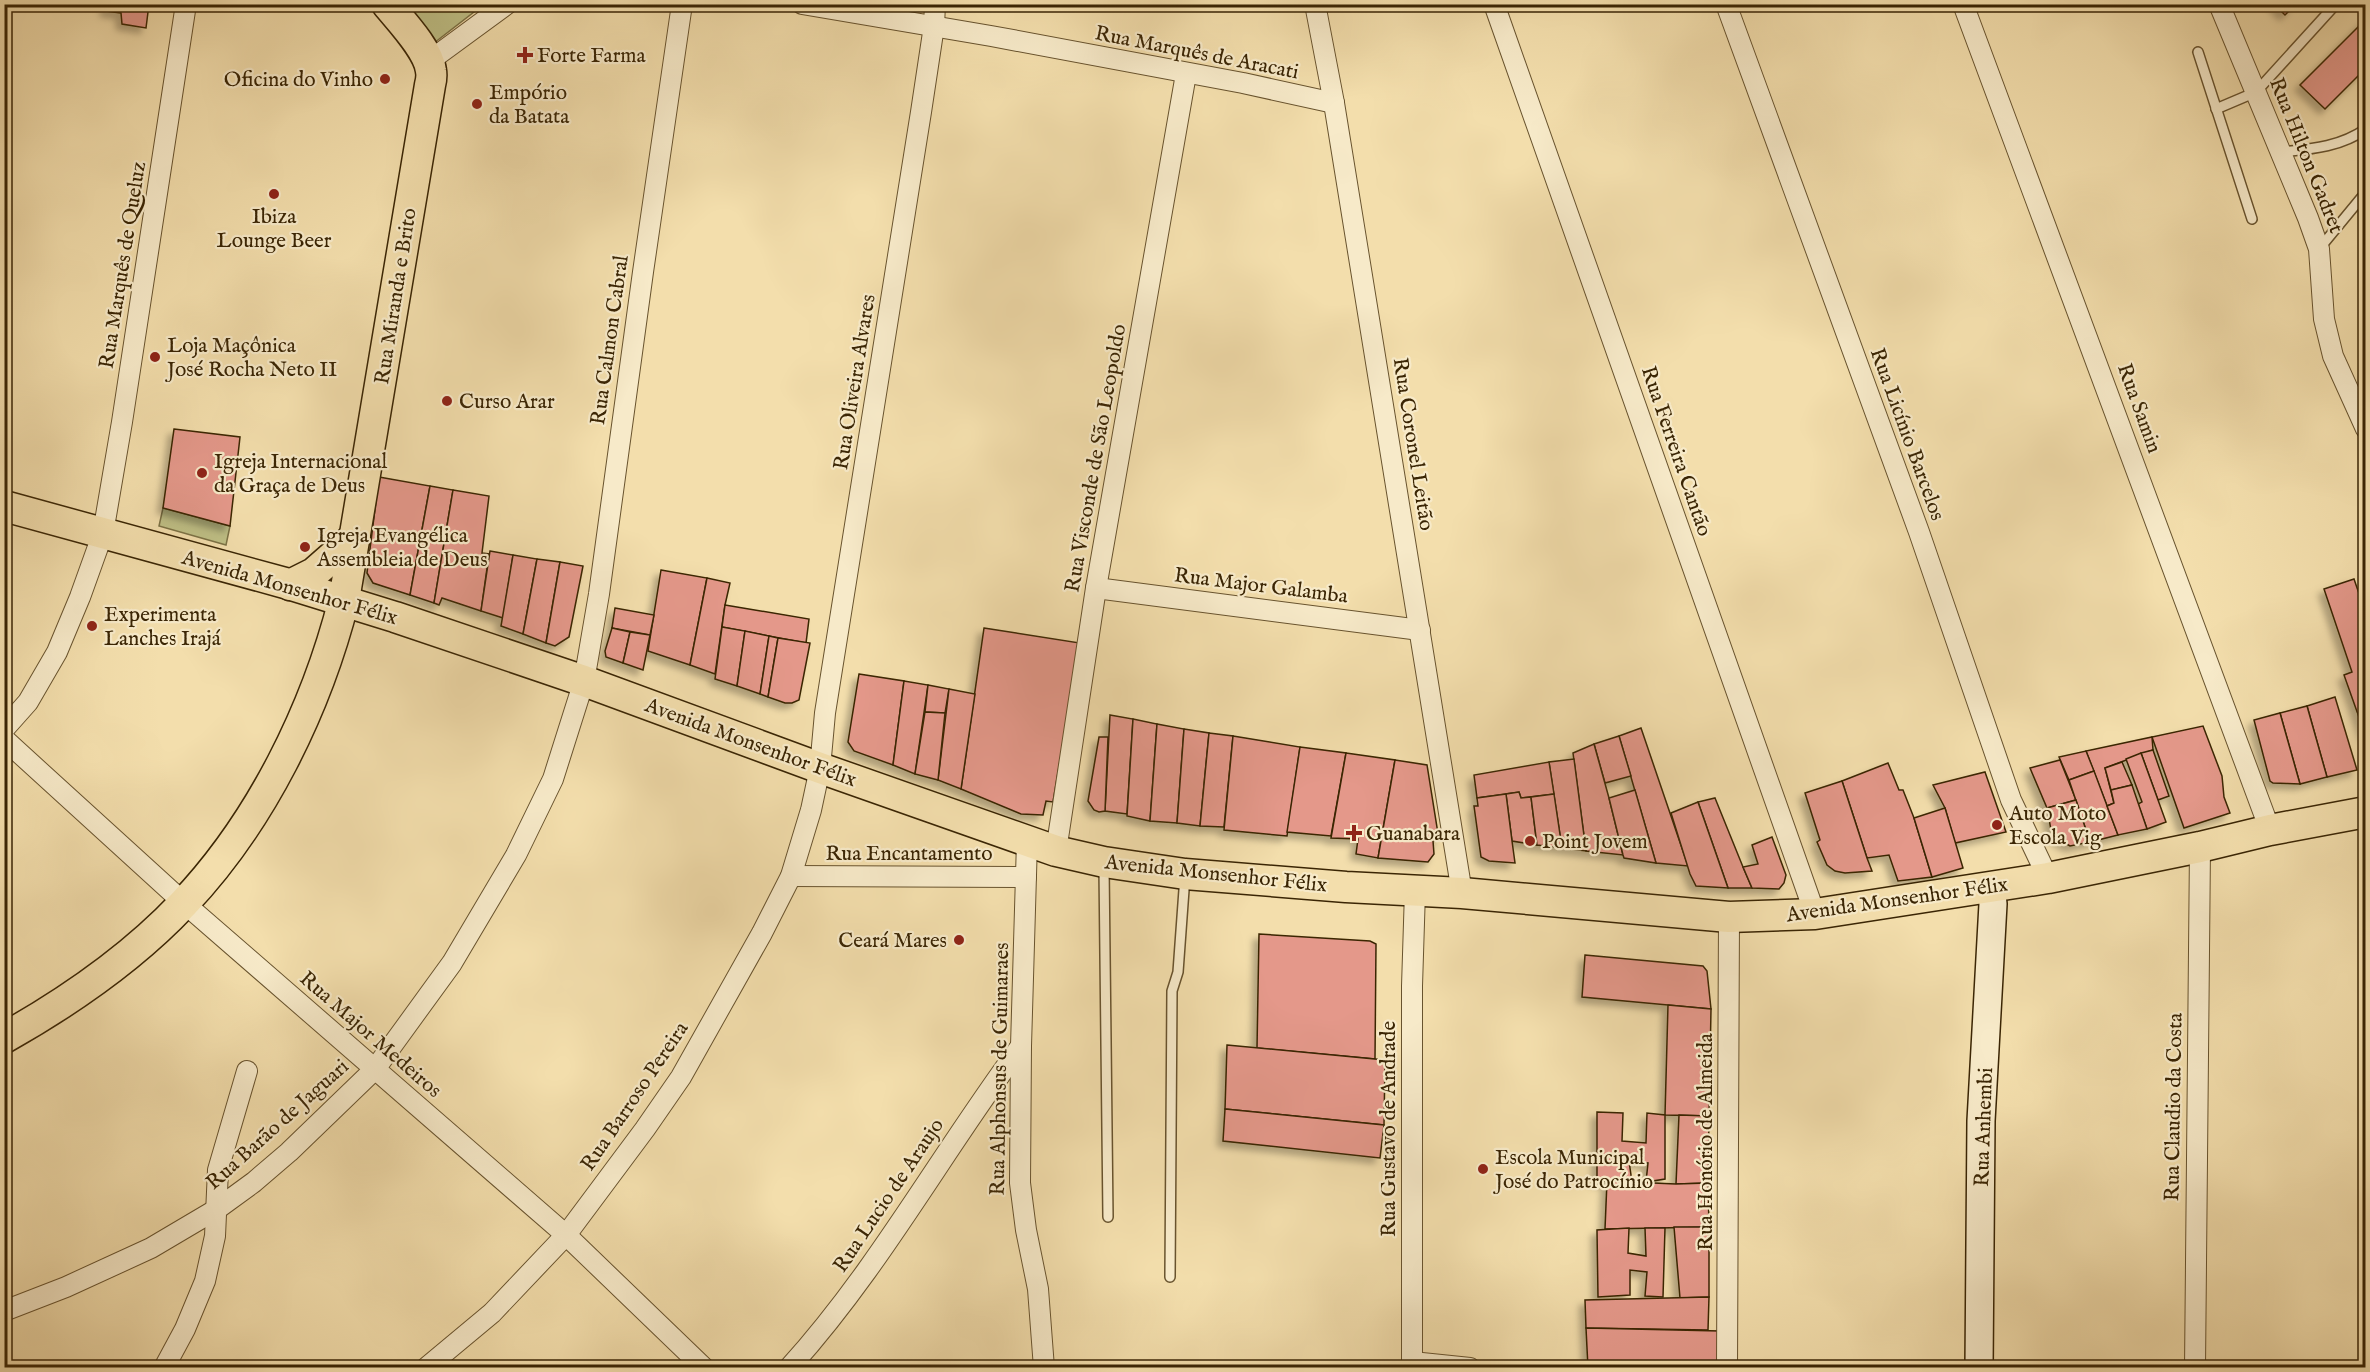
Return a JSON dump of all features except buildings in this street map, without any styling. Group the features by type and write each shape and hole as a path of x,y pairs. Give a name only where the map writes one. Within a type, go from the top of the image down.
{"main road":[{"path":"387,4 404,24 428,63"},
{"name":"Rua Miranda e Brito","path":"4,1038 64,1001 105,971 164,924 184,903 238,836 285,755 307,708 329,652 344,600 430,85 431,71 428,63"},
{"name":"Avenida Monsenhor Félix","path":"4,506 344,600 584,681 820,768 1056,851 1104,862 1185,874 1462,893 1729,917 1815,914 2048,878 2200,847 2270,830 2366,812"},
{"path":"290,585 314,573 355,537"},
{"path":"355,537 348,596 386,608 395,617"}],"street":[{"name":"Rua Marquês de Queluz","path":"4,729 28,702 57,652 103,533 186,4"},
{"path":"428,63 507,4"},
{"name":"Rua Calmon Cabral","path":"584,681 599,594 682,4"},
{"name":"Rua Marquês de Aracati","path":"802,4 884,20 934,26 1243,84 1334,104"},
{"name":"Rua Oliveira Alvares","path":"820,768 825,713 934,26 935,4"},
{"name":"Rua Coronel Leitão","path":"1315,4 1334,104 1462,893"},
{"name":"Rua Ferreira Cantão","path":"1494,4 1815,914"},
{"name":"Rua Licínio Barcelos","path":"1726,4 1919,532 2011,800 2048,878"},
{"name":"Rua Samin","path":"1963,4 2270,830"},
{"name":"Rua Hilton Gadret","path":"2219,4 2282,152 2319,249 2324,319 2333,356 2366,429"},
{"name":"Rua Visconde de São Leopoldo","path":"1056,851 1096,588 1186,74"},
{"name":"Rua Major Galamba","path":"1096,588 1420,630"},
{"name":"Rua Barão de Jaguari","path":"4,1311 66,1287 151,1248 217,1209 289,1152 375,1069 452,963 516,855 553,779 584,681"},
{"name":"Rua Major Medeiros","path":"4,739 184,903 566,1235 704,1368"},
{"name":"Rua Barroso Pereira","path":"426,1368 492,1313 566,1235 645,1130 681,1077 762,933 791,876 811,810 820,768"},
{"name":"Rua Alphonsus de Guimaraes","path":"1028,841 1021,1046 1020,1182 1026,1230 1038,1288 1044,1368"},
{"name":"Rua Claudio da Costa","path":"2195,1368 2200,847"},
{"name":"Rua Encantamento","path":"791,876 1026,877"},
{"name":"Rua Anhembi","path":"1979,1368 1981,1121 1993,904 1991,887"},
{"name":"Rua Gustavo de Andrade","path":"1412,1365 1412,986 1415,891"},
{"name":"Rua Honório de Almeida","path":"1727,1368 1729,917"},
{"name":"Rua Lucio de Araujo","path":"789,1368 846,1300 978,1103 1021,1046"},
{"path":"164,1368 185,1329 205,1281 213,1248 218,1170 247,1071"},
{"path":"1412,1365 1470,1368"}],"lane":[{"path":"2216,109 2256,92 2336,4"},
{"path":"2198,52 2252,219"},
{"path":"2282,152 2325,148 2352,138 2366,129"},
{"path":"2319,249 2366,192"},
{"path":"1104,862 1108,1217"},
{"path":"1170,1277 1172,991 1178,972 1185,874"}],"green space":[{"path":"405,5 483,5 434,43"},
{"path":"163,508 230,526 226,545 159,526"}],"place":[{"name":"Forte Farma","path":"525,55"},
{"name":"Oficina do Vinho","path":"385,79"},
{"name":"Empório da Batata","path":"477,104"},
{"name":"Ibiza Lounge Beer","path":"274,194"},
{"name":"Loja Maçônica José Rocha Neto II","path":"155,357"},
{"name":"Curso Arar","path":"447,401"},
{"name":"Igreja Internacional da Graça de Deus","path":"202,473"},
{"name":"Igreja Evangélica Assembleia de Deus","path":"305,547"},
{"name":"Experimenta Lanches Irajá","path":"92,626"},
{"name":"Auto Moto Escola Vig","path":"1997,825"},
{"name":"Guanabara","path":"1354,833"},
{"name":"Point Jovem","path":"1530,841"},
{"name":"Ceará Mares","path":"959,940"},
{"name":"Escola Municipal José do Patrocínio","path":"1483,1169"}]}
